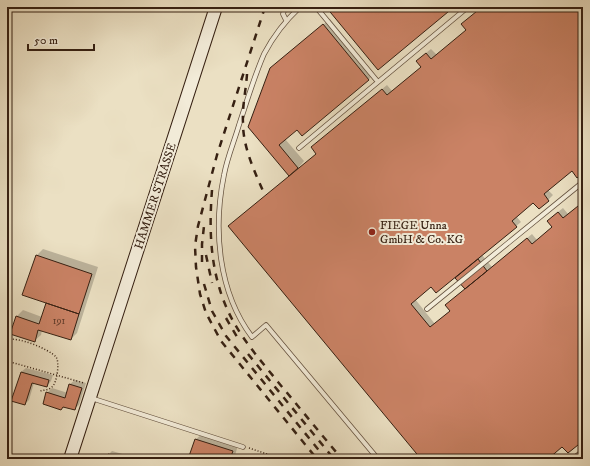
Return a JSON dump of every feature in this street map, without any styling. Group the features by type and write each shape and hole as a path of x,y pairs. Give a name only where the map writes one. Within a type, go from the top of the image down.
{"main road":[{"name":"HAMMER STRASSE","path":"70,459 216,7"}],"lane":[{"path":"285,7 283,14 286,20"},
{"path":"300,7 286,20 264,54 224,173 218,222 224,270 229,292 236,310 252,337 266,325 378,459"},
{"path":"316,7 378,82"},
{"path":"298,148 468,7"},
{"path":"427,309 583,182"},
{"path":"90,398 243,447"},
{"path":"573,459 583,451"}],"path":[{"path":"7,340 13,339 46,349 58,359 57,375 54,384 51,388 40,391"},
{"path":"7,361 94,386"},
{"path":"243,447 282,459"}],"building":[{"path":"326,7 454,7 378,70"},
{"name":"FIEGE Unna GmbH & Co. KG","path":"482,7 583,7 583,173 577,178 572,171 544,194 549,201 539,209 533,203 512,221 517,227 436,293 431,287 411,304 430,327 450,311 445,305 527,238 532,244 552,227 547,221 558,212 563,218 583,202 583,441 568,453 562,447 548,459 421,459 228,226 316,154 311,147 382,89 387,95 421,67 416,61 426,53 431,59 466,30 461,24"},
{"path":"323,24 369,80 302,136 297,130 279,145 298,168 289,176 248,127 270,68"},
{"path":"36,255 92,274 79,314 22,295"},
{"path":"478,259 487,271 465,289 455,278"},
{"path":"46,303 79,314 71,340 38,330 35,342 10,334 16,316 39,324"},
{"path":"21,372 49,380 47,387 32,383 25,405 11,401"},
{"path":"69,384 82,388 75,410 63,407 61,410 43,404 46,392 65,398"},
{"path":"195,439 233,451 230,459 188,459"},
{"path":"108,454 123,458 123,459 106,459"}],"railway":[{"path":"265,7 217,155 198,226 195,246 196,267 200,294 206,313 221,341 317,459"},
{"path":"247,74 243,111 243,132 250,158 263,191"},
{"path":"212,190 211,233 216,276 230,315 256,354 342,459"},
{"path":"202,262 204,226"},
{"path":"206,255 212,283"},
{"path":"204,284 212,311 226,336 326,459"},
{"path":"226,318 240,342"},
{"path":"248,354 334,459"}],"place":[{"name":"FIEGE Unna GmbH & Co. KG","path":"372,232"}]}
